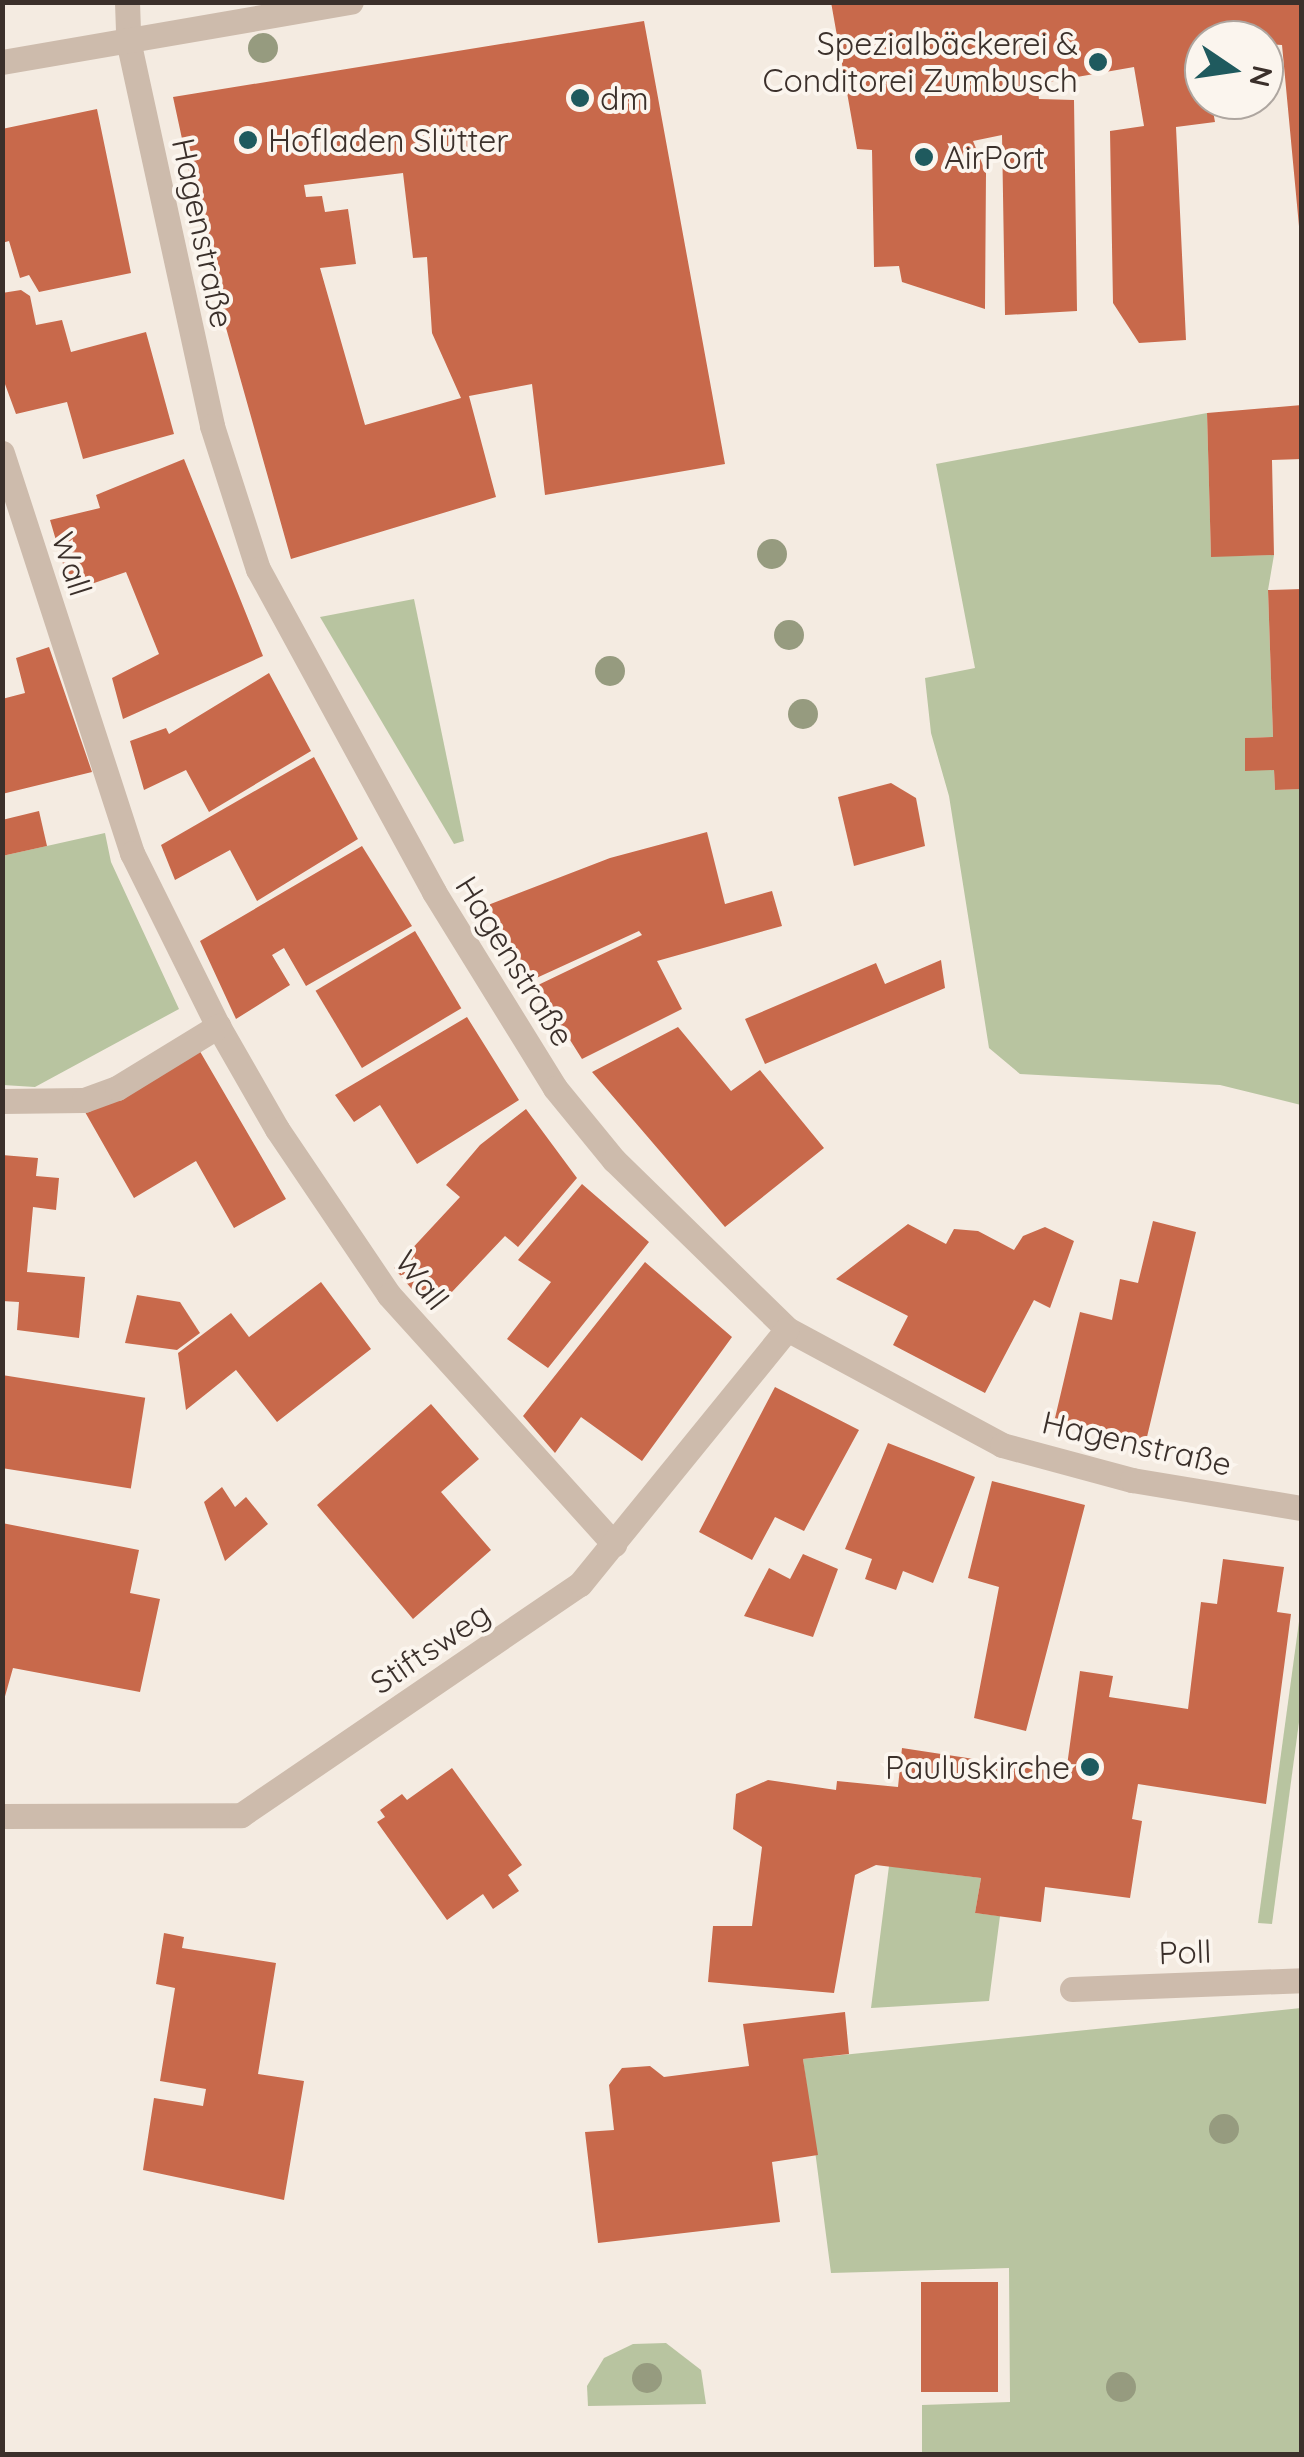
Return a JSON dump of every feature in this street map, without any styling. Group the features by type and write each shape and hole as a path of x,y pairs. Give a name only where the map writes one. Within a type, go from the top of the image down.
{"street":[{"name":"Hagenstraße","path":"128,2 128,40 212,426 258,569 434,892 556,1088 614,1160 788,1329 1002,1445 1132,1480 1302,1508"},
{"path":"2,62 351,2"},
{"name":"Wall","path":"2,453 132,853 218,1026 277,1130 389,1295 614,1544"},
{"path":"2,1100 84,1100 218,1026"},
{"name":"Stiftsweg","path":"2,1816 242,1814 580,1584 788,1329"},
{"name":"Poll","path":"1072,1989 1302,1980"}],"green space":[{"path":"1207,413 1211,556 1274,555 1268,590 1273,737 1246,738 1245,770 1274,770 1275,790 1301,789 1301,1105 1220,1085 1020,1074 989,1048 949,796 931,733 925,678 975,668 936,464"},
{"path":"414,599 464,841 454,844 320,617"},
{"path":"105,833 111,862 179,1009 35,1087 3,1085 2,856"},
{"path":"1301,1607 1301,1707 1272,1924 1258,1923"},
{"path":"889,1866 981,1878 975,1913 1000,1916 989,2001 871,2008"},
{"path":"1301,2008 1301,2454 922,2454 922,2405 1010,2402 1009,2268 831,2273 803,2059"},
{"path":"666,2343 701,2370 706,2404 588,2406 587,2386 604,2358 633,2344"}],"building":[{"path":"831,2 1302,2 1302,258 1284,66 1284,20 1184,20 1184,120 1215,122 1176,127 1186,340 1139,343 1113,303 1110,131 1144,126 1134,67 1037,84 1039,99 1074,100 1077,311 1005,315 1002,135 973,141 986,173 985,309 902,282 899,266 874,267 872,150 857,149"},
{"path":"644,21 725,464 545,495 532,384 469,396 496,497 291,559 212,278 173,97","holes":["403,173 413,258 427,257 432,333 461,398 365,425 320,268 356,264 348,209 325,212 322,196 306,197 304,185"]},
{"path":"97,109 131,273 39,292 29,275 20,278 9,241 2,243 2,129"},
{"path":"21,290 30,296 36,325 62,320 71,352 146,332 174,434 83,459 67,402 16,414 2,376 2,293"},
{"path":"1302,405 1302,459 1272,460 1274,555 1211,557 1207,413"},
{"path":"184,459 263,656 123,719 112,678 159,654 126,572 71,591 50,520 100,508 96,495"},
{"path":"1302,589 1302,789 1275,790 1274,770 1245,771 1245,738 1273,737 1268,590"},
{"path":"49,647 92,772 2,794 2,699 25,693 16,658"},
{"path":"269,673 311,751 209,812 186,770 144,790 130,741 166,728 169,734"},
{"path":"314,757 358,839 257,901 230,850 175,880 161,845"},
{"path":"891,783 916,798 925,846 854,866 838,797"},
{"path":"39,811 47,846 2,856 2,820"},
{"path":"707,832 725,904 772,891 782,926 657,961 682,1009 582,1059 536,986 642,935 639,931 532,980 488,905 610,858"},
{"path":"362,846 412,926 306,986 284,948 272,955 290,985 236,1019 200,941"},
{"path":"415,931 461,1008 362,1068 316,991"},
{"path":"941,960 945,988 765,1064 745,1019 876,963 885,984"},
{"path":"467,1017 519,1100 417,1164 380,1105 354,1122 335,1095"},
{"path":"678,1027 731,1091 760,1070 824,1148 725,1227 592,1072"},
{"path":"198,1048 286,1199 234,1228 196,1161 134,1198 85,1112"},
{"path":"526,1109 577,1178 518,1247 505,1236 432,1313 394,1268 460,1197 446,1185 480,1145"},
{"path":"2,1155 38,1158 36,1176 59,1178 56,1210 33,1207 27,1272 85,1277 79,1338 17,1330 19,1302 2,1301"},
{"path":"582,1184 649,1242 548,1368 507,1339 551,1282 518,1260"},
{"path":"1153,1221 1196,1232 1146,1441 1055,1418 1080,1312 1112,1320 1120,1279 1138,1283"},
{"path":"908,1224 946,1244 954,1229 978,1231 1014,1250 1023,1236 1045,1227 1074,1241 1050,1308 1034,1300 985,1393 893,1345 908,1316 836,1279"},
{"path":"645,1262 732,1337 642,1461 581,1417 555,1453 523,1416"},
{"path":"321,1282 371,1349 277,1422 236,1370 186,1410 178,1353 231,1313 249,1337"},
{"path":"137,1295 180,1302 200,1333 177,1350 125,1343"},
{"path":"2,1375 145,1398 131,1489 2,1468"},
{"path":"775,1387 859,1430 804,1531 775,1517 752,1560 699,1532"},
{"path":"431,1404 479,1459 441,1492 491,1550 413,1619 317,1505"},
{"path":"888,1443 975,1477 933,1583 903,1571 896,1590 865,1579 872,1559 845,1549"},
{"path":"992,1481 1085,1505 1026,1731 974,1718 999,1587 968,1578"},
{"path":"222,1487 235,1507 246,1497 268,1524 225,1561 204,1502"},
{"path":"2,1523 139,1550 130,1593 160,1599 140,1692 13,1668 2,1707"},
{"path":"803,1554 838,1569 813,1637 744,1616 769,1568 790,1579"},
{"path":"1223,1559 1284,1567 1277,1612 1291,1614 1266,1804 1138,1784 1132,1819 1142,1821 1130,1898 1045,1887 1041,1922 975,1913 981,1878 876,1865 855,1875 834,1993 708,1982 713,1926 752,1926 762,1847 733,1829 736,1794 768,1780 836,1790 837,1781 898,1787 902,1748 1066,1773 1080,1671 1113,1676 1109,1697 1188,1709 1201,1602 1217,1604"},
{"path":"452,1768 522,1865 508,1875 519,1891 493,1909 483,1894 447,1920 377,1822 385,1817 380,1810 402,1794 407,1800"},
{"path":"164,1933 184,1937 182,1948 276,1963 258,2074 304,2081 284,2200 143,2170 154,2098 203,2106 206,2089 160,2081 175,1988 156,1984"},
{"path":"845,2012 849,2054 803,2059 818,2155 772,2162 780,2222 598,2243 585,2132 614,2130 609,2085 622,2068 650,2066 664,2077 749,2066 743,2024"},
{"path":"921,2282 998,2282 998,2392 921,2392"}],"place":[{"name":"Spezialbäckerei & Conditorei Zumbusch","path":"1098,62"},
{"name":"dm","path":"580,98"},
{"name":"Hofladen Slütter","path":"248,140"},
{"name":"AirPort","path":"924,157"},
{"name":"Pauluskirche","path":"1090,1767"}]}
